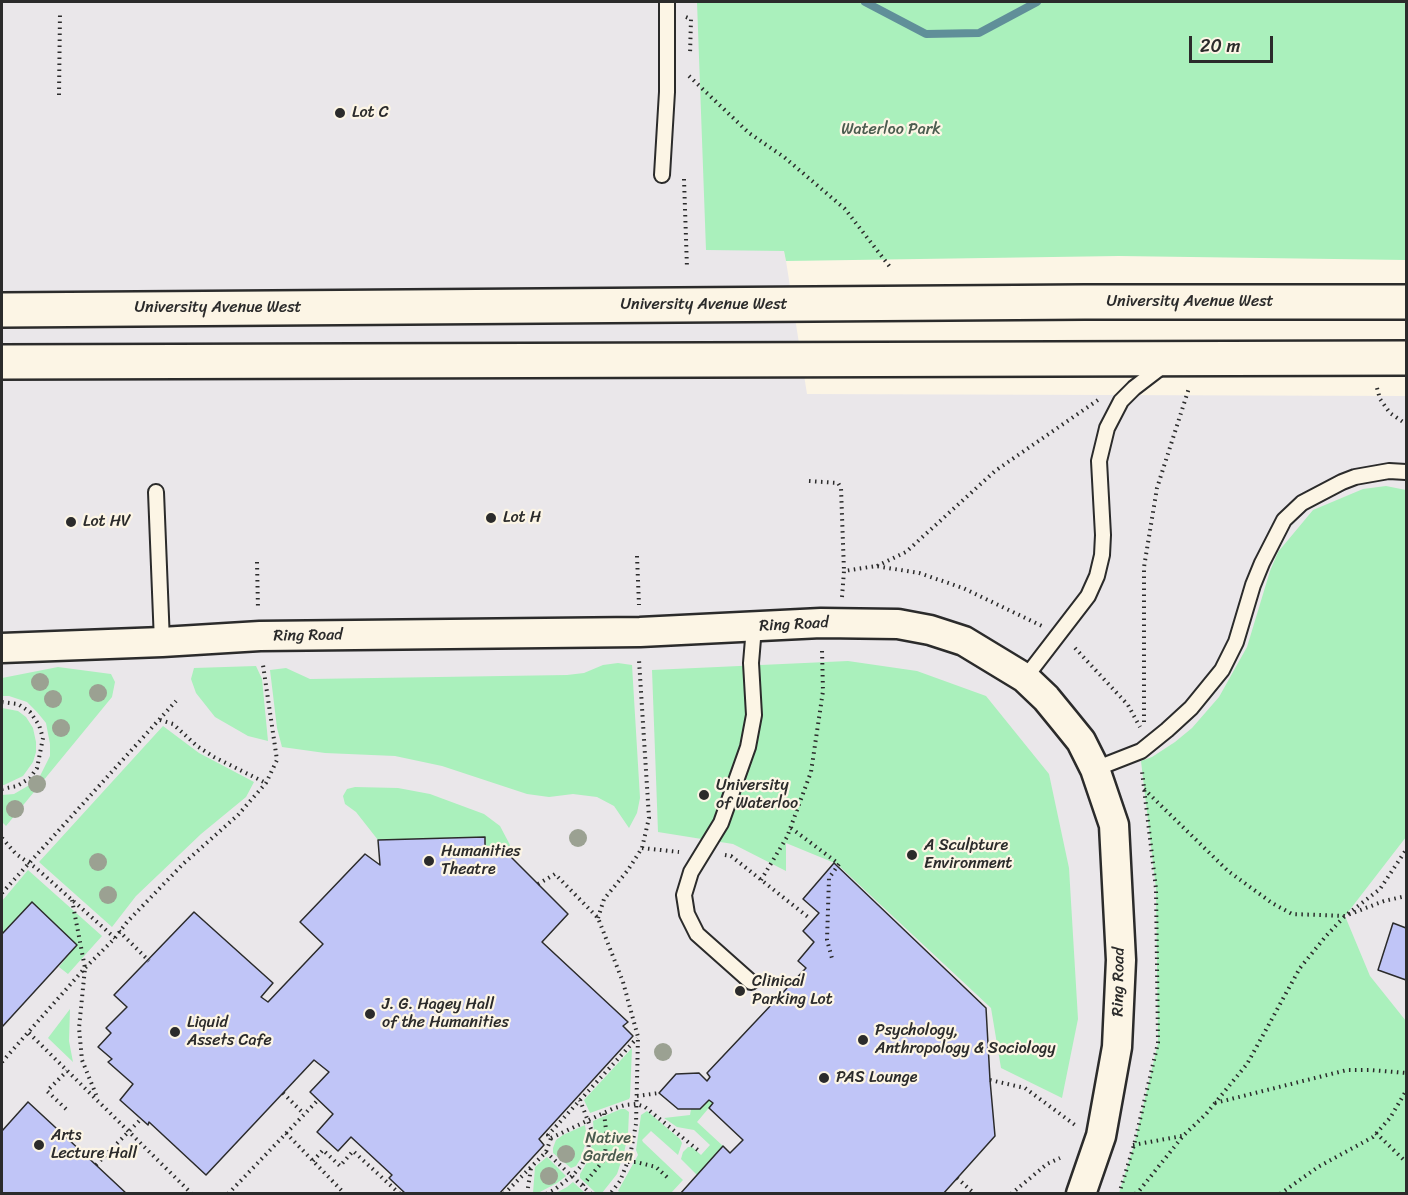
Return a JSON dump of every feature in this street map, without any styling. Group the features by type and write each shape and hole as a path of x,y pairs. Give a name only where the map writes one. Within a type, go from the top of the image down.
{"main road":[{"name":"University Avenue West","path":"2,310 1084,302 1407,302"},
{"path":"2,362 1407,358"}],"street":[{"name":"Ring Road","path":"2,648 260,636 640,632 820,622 898,624 930,630 964,641 1025,678 1046,698 1081,741 1095,769 1114,825 1119,894 1118,1047 1101,1136 1081,1194"}],"lane":[{"path":"662,175 667,92 667,2"},
{"path":"1025,678 1088,596 1097,576 1102,555 1103,535 1100,461 1107,428 1121,401 1172,358"},
{"path":"1095,769 1141,751 1191,708 1222,670 1236,642 1262,563 1284,520 1302,503 1342,482 1355,477 1389,471 1407,472"},
{"path":"156,492 162,642"},
{"path":"751,982 698,934 687,914 684,895 691,872 721,823 748,747 754,715 751,663 754,627"}],"path":[{"path":"59,95 60,13"},
{"path":"689,76 749,133 784,157 845,209 890,267"},
{"path":"1376,384 1380,399 1390,413 1407,424"},
{"path":"1141,751 1145,711 1144,567 1157,488 1189,388"},
{"path":"876,566 906,552 995,471 1103,396"},
{"path":"810,481 838,483 841,488 844,571"},
{"path":"637,556 638,590"},
{"path":"257,562 258,610"},
{"path":"761,880 782,847 811,772 823,691 824,663"},
{"path":"598,918 604,899 642,849 649,818 640,670"},
{"path":"2,1062 119,931 184,863 238,815 266,783 277,760 271,728 268,690"},
{"path":"2,893 176,701"},
{"path":"2,702 18,704 30,712 39,725 43,738 37,768 30,778 17,786 2,789"},
{"path":"160,720 173,724 197,746 266,783"},
{"path":"1143,788 1228,871 1272,903 1292,914 1345,916 1384,901 1407,896"},
{"path":"790,828 839,864 829,878 827,940 833,962"},
{"path":"2,838 16,854 115,938"},
{"path":"642,849 731,856 808,917"},
{"path":"1135,1194 1182,1136 1247,1064 1300,968 1345,916 1380,889 1407,850"},
{"path":"538,884 555,874 598,918 622,982 638,1037 636,1124 628,1162 620,1181 610,1194"},
{"path":"72,900 85,969 80,1028 82,1060 98,1101"},
{"path":"119,931 149,961"},
{"path":"29,1033 192,1194"},
{"path":"504,1194 546,1152 551,1138 548,1136 638,1037"},
{"path":"1214,1103 1347,1070 1407,1073"},
{"path":"66,1108 47,1091 68,1071"},
{"path":"990,1080 1025,1088 1070,1123"},
{"path":"1280,1194 1318,1167 1346,1153 1376,1133 1390,1118 1407,1091"},
{"path":"283,1093 304,1114"},
{"path":"637,1095 659,1093"},
{"path":"228,1194 318,1100"},
{"path":"546,1194 572,1176 582,1165 588,1150 591,1129 580,1100"},
{"path":"551,1138 604,1113 625,1105 636,1104 645,1107 699,1151"},
{"path":"583,1185 604,1160 607,1138 604,1113"},
{"path":"96,1165 141,1119"},
{"path":"286,1133 345,1194"},
{"path":"1376,1133 1407,1162"},
{"path":"313,1161 323,1150 340,1166 353,1151 400,1194"},
{"path":"546,1152 591,1194"},
{"path":"1011,1194 1047,1164 1060,1158"},
{"path":"628,1162 656,1167 669,1179"},
{"path":"527,1194 531,1166"},
{"path":"957,1178 975,1194"},
{"path":"336,1193 340,1188"}],"shaded area":[{"name":"University of Waterloo","path":"2,2 732,2 786,261 807,394 1406,396 1406,1193 2,1194"}],"green space":[{"name":"Waterloo Park","path":"697,2 1406,2 1406,260 1119,256 786,261 784,251 706,250"},
{"path":"1386,486 1406,490 1406,837 1345,916 1370,976 1406,1021 1406,1193 1119,1193 1134,1145 1158,1043 1156,889 1141,761 1152,757 1175,742 1192,728 1219,697 1247,647 1278,552 1313,510 1363,489"},
{"path":"848,661 917,671 986,696 1049,774 1069,868 1078,1019 1062,1098 1001,1068 991,1008 837,864 786,843 786,871 733,844 658,832 652,670"},
{"path":"618,663 632,665 640,798 637,813 629,828 614,806 597,797 573,794 549,797 527,794 442,766 395,756 325,753 282,747 277,728 270,670 286,668 310,679 567,675 584,673 603,665"},
{"path":"256,666 262,679 268,741 248,736 215,717 196,693 191,679 194,668"},
{"path":"58,667 111,674 115,682 112,697 6,826 2,822 2,795 14,794 38,780 50,756 50,744 46,723 27,702 2,696 2,678"},
{"path":"2,708 18,711 26,717 33,728 36,742 33,762 23,776 4,785 2,785"},
{"path":"163,726 199,753 254,782 246,797 201,834 136,896 112,927 39,862"},
{"path":"355,787 398,788 430,794 484,814 500,826 510,845 508,854 485,853 484,837 378,840 356,812 345,804 343,796 347,789"},
{"path":"28,870 102,936 68,974 59,967 76,945 31,903 2,936 2,901"},
{"path":"70,1009 69,1041 73,1062 48,1038"},
{"path":"632,1048 629,1099 590,1113 584,1100"},
{"path":"709,1100 713,1103 697,1122 723,1146 697,1175 681,1159 683,1152 688,1147 692,1147 701,1155 710,1145 694,1130 677,1127 664,1118 690,1115 691,1109 700,1109"},
{"name":"Native Garden","path":"621,1109 629,1112 624,1153 617,1174 602,1193 596,1193 580,1178 589,1159 594,1133 593,1121"},
{"path":"647,1111 682,1143 678,1155 651,1131 642,1140 643,1142 683,1180 671,1193 621,1193 618,1191 638,1155 636,1150 641,1115"},
{"path":"585,1125 587,1138 581,1158 576,1166 571,1168 553,1153 553,1148 556,1140"},
{"path":"547,1157 566,1176 538,1193 533,1193 535,1167"},
{"path":"573,1182 585,1193 556,1193 567,1187"}],"building":[{"name":"J. G. Hagey Hall of the Humanities","path":"485,837 485,853 508,854 568,914 542,942 628,1022 623,1026 633,1036 539,1139 544,1145 499,1194 406,1194 389,1178 392,1175 351,1137 338,1151 317,1132 333,1114 310,1092 329,1072 314,1060 206,1175 149,1122 148,1125 120,1100 133,1084 108,1062 112,1059 98,1047 111,1033 106,1028 127,1007 114,995 194,912 273,983 261,997 268,1002 323,944 300,922 365,854 380,865 378,840"},
{"name":"Psychology, Anthropology & Sociology","path":"834,863 986,1008 995,1136 943,1194 680,1194 723,1146 730,1153 743,1140 709,1108 713,1103 709,1100 700,1109 678,1109 659,1093 676,1074 699,1073 707,1081 710,1077 707,1073 806,968 798,961 814,942 803,931 819,913 803,899"},
{"path":"32,902 77,945 2,1027 2,934"},
{"path":"1393,923 1406,928 1406,980 1378,970"},
{"name":"Arts Lecture Hall","path":"28,1102 127,1194 2,1194 2,1131"}],"waterway":[{"path":"865,2 926,34 979,33 1037,2"}],"place":[{"name":"Lot C","path":"340,113"},
{"name":"Lot H","path":"491,518"},
{"name":"Lot HV","path":"71,522"},
{"name":"University of Waterloo","path":"704,795"},
{"name":"A Sculpture Environment","path":"912,855"},
{"name":"Humanities Theatre","path":"429,861"},
{"name":"Clinical Parking Lot","path":"740,991"},
{"name":"J. G. Hagey Hall of the Humanities","path":"370,1014"},
{"name":"Liquid Assets Cafe","path":"175,1032"},
{"name":"Psychology, Anthropology & Sociology","path":"863,1040"},
{"name":"PAS Lounge","path":"824,1078"},
{"name":"Arts Lecture Hall","path":"39,1145"}]}
